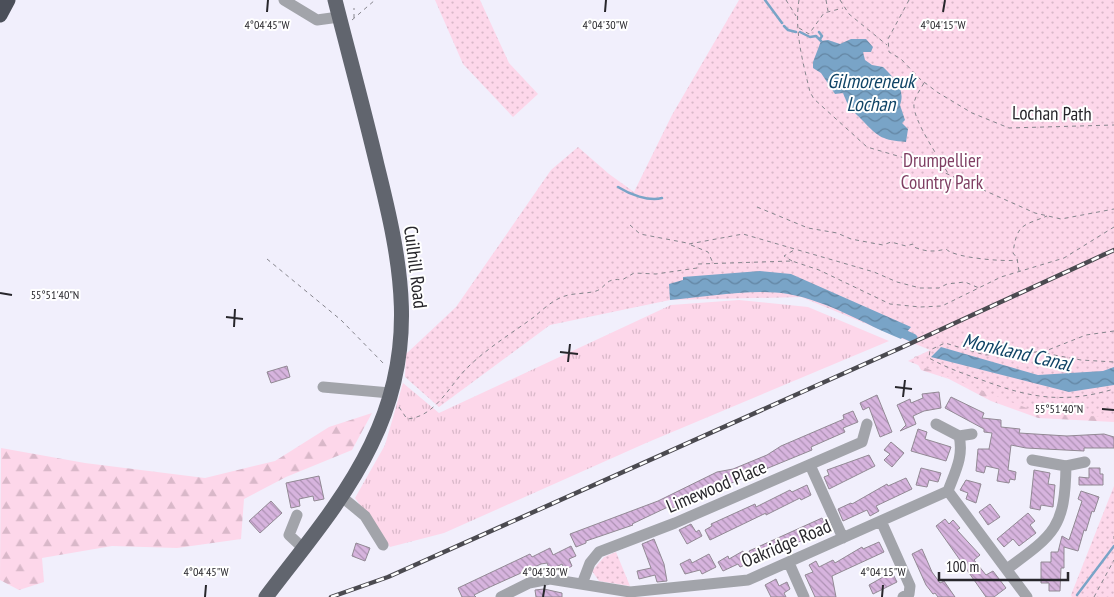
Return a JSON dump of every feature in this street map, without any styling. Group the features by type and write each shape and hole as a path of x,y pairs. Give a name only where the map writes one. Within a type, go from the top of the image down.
{"highway":[{"path":"0,15 8,0"}],"main road":[{"name":"Cuilhill Road","path":"266,597 342,496 372,444 395,374 402,319 399,261 345,21 335,0"}],"street":[{"path":"284,0 317,20 345,21"},
{"path":"323,388 390,393"},
{"name":"Limewood Place","path":"582,584 590,563 599,552 675,523 862,442 867,424"},
{"path":"936,424 959,436 972,434"},
{"path":"959,436 961,456 948,491 1027,597"},
{"path":"1032,460 1066,466 1084,462"},
{"path":"810,466 844,538"},
{"path":"1007,569 1041,544 1056,525 1064,504 1066,466"},
{"name":"Oakridge Road","path":"500,597 541,579 561,580 630,592 709,591 748,580 789,563 948,491"},
{"path":"342,496 364,516 383,545"},
{"path":"297,515 289,534 304,548"},
{"path":"881,521 907,578 908,596"},
{"path":"789,563 804,597"}],"path":[{"path":"345,21 375,0"},
{"path":"786,0 797,19 802,60 814,99 867,147 925,164 1035,213 1061,219 1114,209"},
{"path":"797,19 799,0"},
{"path":"826,0 828,11"},
{"name":"Lochan Path","path":"840,0 844,7 875,37 888,45 889,52 901,59 925,83 972,113 1009,128 1114,125"},
{"path":"888,45 888,39 909,0"},
{"path":"799,28 809,34 820,16 828,11 844,7"},
{"path":"345,21 354,8"},
{"path":"925,83 917,93 914,106 926,137 949,176"},
{"path":"757,207 808,228 837,233 851,239 883,245 891,242 906,246 913,244 914,247 922,251 939,252 946,250 949,253 973,258 1009,262 1018,260"},
{"path":"1019,272 1018,260 1013,253 1021,227 1025,223 1048,216"},
{"path":"630,225 640,234 689,244 708,252 713,264"},
{"path":"794,250 784,256 793,262 819,270 890,304 920,307 942,306 1001,277 1064,258 1114,227"},
{"path":"689,244 743,234 874,272 897,282 920,288 939,288 947,284 965,282 980,288"},
{"path":"267,259 341,320 395,374"},
{"path":"390,393 407,419 417,418 437,404 468,367 502,338 560,298 579,292 592,292 600,289 605,282 613,278 622,280 634,273 656,274 698,268 698,264 793,262"},
{"path":"1114,331 1086,334 1048,350 1036,352 986,355 955,345 940,344 936,349 930,350 929,358 959,373 1017,393 1065,398 1097,394 1114,389"},
{"path":"1036,352 1081,360 1114,362"},
{"path":"1094,597 1114,560"}],"green space":[{"path":"435,0 480,0 509,63 538,94 513,117 463,64"},
{"name":"Drumpellier Country Park","path":"739,0 1114,0 1114,418 1034,411 908,361 930,350 801,297 670,300 550,325 439,407 405,377 406,354 456,307 551,170 578,147 609,174 634,192 672,115"},
{"path":"739,300 808,307 889,341 646,443 444,533 390,547 355,498 385,445 403,383 439,413 671,305"},
{"path":"924,354 1114,396 1114,422 1038,418 991,401 949,379 921,370 914,357"},
{"path":"372,413 352,450 286,477 244,499 241,539 177,548 112,546 42,558 44,582 19,590 0,580 1,448 85,463 205,478 275,461 329,427"},
{"path":"1114,486 1114,597 1072,597 1071,595"},
{"path":"616,552 630,586 599,581 592,571 604,557"}],"water":[{"name":"Gilmoreneuk Lochan","path":"851,39 866,39 873,47 871,52 863,52 865,60 872,65 883,67 898,84 901,94 900,105 905,120 902,123 908,129 906,142 887,139 873,131 851,109 843,93 835,94 821,73 813,68 813,62 821,41 828,40 840,44"},
{"path":"760,271 791,274 911,327 901,339 817,302 803,297 775,292 745,292 670,300 669,284 683,280 683,277"},
{"path":"941,347 1038,375 1103,371 1114,367 1114,385 1069,392 931,357"}],"building":[{"path":"287,366 290,377 271,383 267,372"},
{"path":"939,392 941,408 924,411 913,416 916,424 900,431 906,425 897,405 910,399 911,403 923,398 922,394"},
{"path":"877,395 892,432 880,437 869,407 863,410 860,403"},
{"path":"951,397 984,413 982,418 1001,420 1001,427 1020,429 1019,433 1067,436 1104,434 1114,437 1114,448 1084,448 1084,451 1026,448 1011,445 1008,470 1016,472 1015,480 1010,479 1009,483 997,481 999,469 986,466 984,473 976,471 978,449 989,449 992,433 984,432 984,429 945,408"},
{"path":"853,411 858,422 843,428 845,432 811,447 812,450 717,489 715,486 710,487 685,499 686,502 672,509 670,506 633,525 586,541 586,543 576,547 570,534 658,501 717,472 733,469 767,455 781,446 844,419 843,415"},
{"path":"918,429 927,432 925,439 951,447 946,461 911,451"},
{"path":"891,442 904,453 892,467 884,460 890,454 884,450"},
{"path":"869,455 875,466 829,489 824,477 829,475 827,470"},
{"path":"921,468 941,473 938,482 929,480 927,487 916,485"},
{"path":"1089,468 1100,468 1100,474 1103,474 1103,485 1079,485 1079,477 1089,478"},
{"path":"1034,470 1050,473 1048,484 1055,485 1053,507 1041,505 1040,510 1030,508"},
{"path":"319,476 324,499 314,501 313,496 299,499 300,506 291,508 286,483"},
{"path":"906,478 912,489 876,506 879,511 870,516 867,510 843,521 838,509 852,504 887,484 888,486"},
{"path":"966,480 981,484 976,503 966,499 968,493 960,490"},
{"path":"807,485 811,495 801,500 800,498 766,515 766,513 710,540 705,530 712,526 711,524 755,504 756,507 790,490 792,492"},
{"path":"1081,491 1099,497 1094,512 1092,511 1086,531 1084,530 1078,551 1064,547 1064,568 1061,568 1060,591 1049,591 1049,583 1041,583 1041,562 1051,562 1051,552 1058,552 1062,536 1069,540 1082,501 1078,499"},
{"path":"271,501 282,513 260,533 249,521"},
{"path":"990,504 1000,517 988,525 979,512"},
{"path":"1028,513 1035,521 1030,525 1036,533 1019,546 1013,539 1004,547 997,539"},
{"path":"822,518 827,528 822,530 823,534 815,538 814,535 756,563 753,560 749,551"},
{"path":"945,519 949,524 953,520 960,528 957,530 980,555 974,560 986,575 993,571 1006,588 994,597 986,597 936,526"},
{"path":"691,524 696,532 699,530 702,536 687,544 679,530"},
{"path":"654,539 664,564 667,581 657,582 655,575 639,579 637,571 651,568 642,544"},
{"path":"879,542 884,552 832,576 836,597 815,597 805,575 813,572 809,565 816,561 819,567 833,560 835,563 862,547 863,549"},
{"path":"356,543 370,548 365,561 352,556"},
{"path":"571,546 576,556 569,559 572,566 565,570 562,564 550,570 547,563 541,564 474,595 476,597 462,597 458,588 530,554 532,557 550,548 553,555"},
{"path":"922,549 932,572 940,583 944,581 955,597 938,597 926,585 912,554"},
{"path":"743,551 747,564 740,567 738,564 723,571 718,562 728,556 729,559"},
{"path":"709,554 716,567 702,574 700,570 685,574 680,564 690,559 692,563"},
{"path":"892,572 897,582 873,594 869,585"},
{"path":"776,579 779,586 787,582 790,589 784,593 786,597 771,597 765,585"},
{"path":"544,589 562,593 562,597 536,597 535,590"}],"waterway":[{"path":"765,0 782,23"},
{"path":"784,26 788,30 796,32"},
{"path":"800,32 810,37 816,36 821,41"},
{"path":"819,32 822,36 820,39"},
{"path":"618,187 639,197 662,198"},
{"name":"Monkland Canal","path":"895,330 913,338"},
{"path":"1077,595 1114,546"}],"railway":[{"path":"331,597 388,577 905,346 1114,250"}]}
